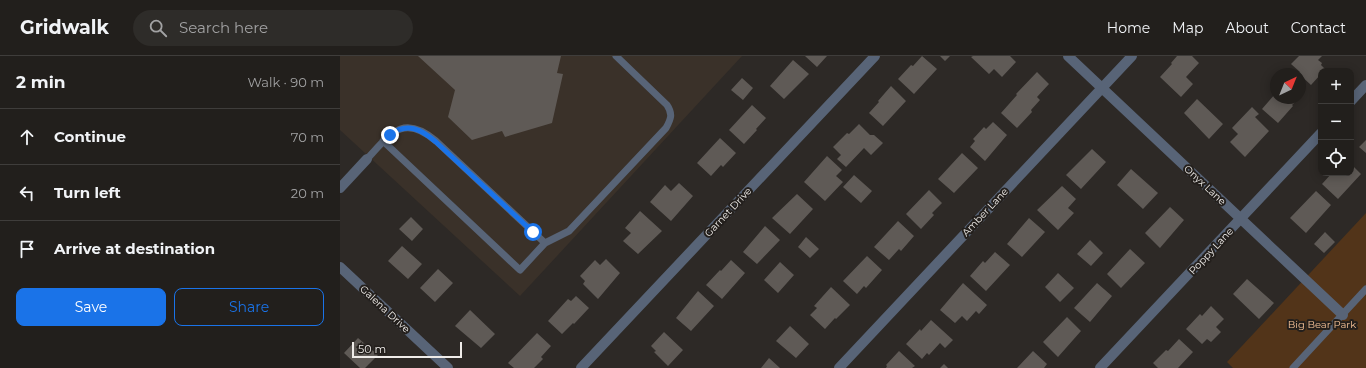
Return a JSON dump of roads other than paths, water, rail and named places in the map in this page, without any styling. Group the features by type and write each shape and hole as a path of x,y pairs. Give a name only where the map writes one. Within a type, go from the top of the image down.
{"street":[{"name":"Garnet Drive","path":"581,368 875,56"},
{"name":"Onyx Lane","path":"1068,56 1343,314"},
{"name":"Amber Lane","path":"838,368 1132,56"},
{"path":"1354,98 1366,85"},
{"name":"Poppy Lane","path":"1100,368 1318,136"},
{"path":"340,188 367,159"},
{"name":"Galena Drive","path":"340,267 448,368"}],"lane":[{"path":"383,141 520,270 545,243 569,231 669,123 671,113 667,105 616,56"},
{"path":"367,159 383,141 395,131 404,128 416,129 424,132 545,243"},
{"path":"1293,368 1366,289"}],"park label":[{"name":"Big Bear Park","path":"1322,324"}]}
